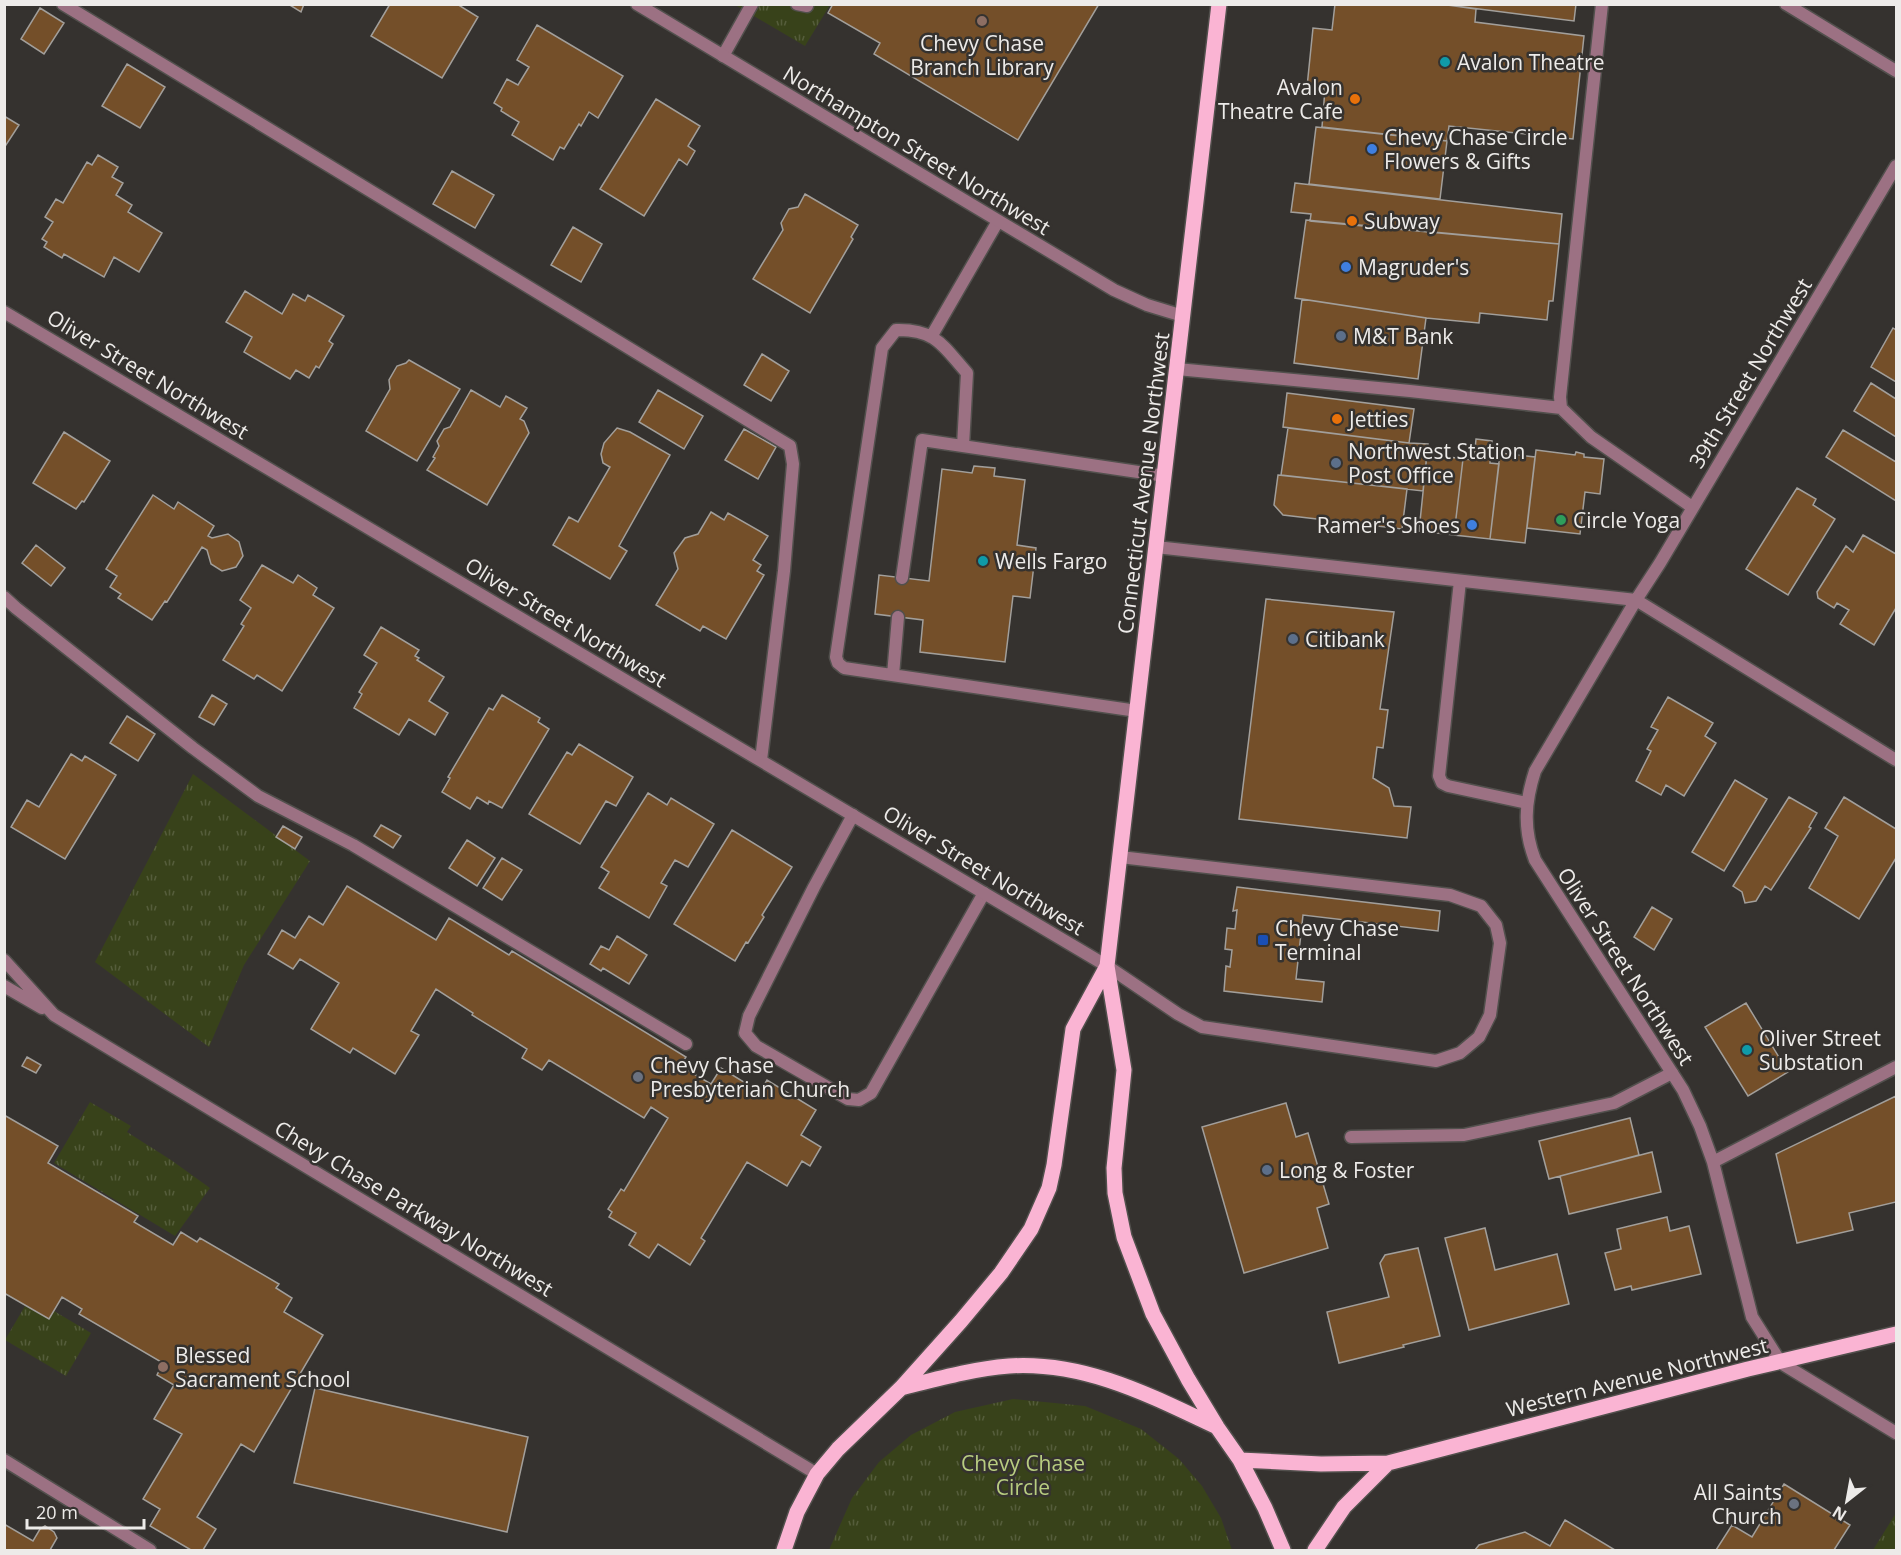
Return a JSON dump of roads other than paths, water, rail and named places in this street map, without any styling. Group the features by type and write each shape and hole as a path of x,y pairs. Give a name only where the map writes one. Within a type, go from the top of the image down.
{"main road":[{"name":"Connecticut Avenue Northwest","path":"1219,4 1107,966 1124,1070 1114,1168 1115,1193 1124,1237 1153,1314 1188,1379 1240,1460"},
{"name":"Connecticut Avenue Northwest","path":"784,1551 797,1512 817,1474 838,1449 901,1388 961,1321 1001,1274 1031,1229 1049,1188 1054,1165 1073,1029 1107,966"},
{"name":"Western Avenue Northwest","path":"1240,1460 1321,1464 1388,1463 1748,1369 1896,1334"},
{"path":"901,1388 990,1368 1053,1367 1109,1380 1139,1391 1217,1427"},
{"path":"1240,1460 1265,1508 1283,1551"},
{"path":"1315,1551 1344,1508 1388,1463"}],"street":[{"path":"63,4 790,446 793,464 784,571 761,760"},
{"name":"Northampton Street Northwest","path":"637,4 1114,290 1147,305 1183,316"},
{"path":"723,56 752,4"},
{"path":"1561,408 1560,397 1602,4"},
{"path":"1786,4 1896,71"},
{"name":"39th Street Northwest","path":"1636,600 1896,165"},
{"path":"931,337 998,221"},
{"name":"Oliver Street Northwest","path":"4,312 1107,966 1178,1014 1202,1027 1436,1061 1460,1053 1479,1037 1490,1015 1500,943 1496,925 1481,906 1450,895 1120,857"},
{"path":"963,446 967,374 938,340 915,330 896,330 882,348 836,657 838,663 844,668 1137,711"},
{"path":"1177,369 1561,408 1592,437 1692,507"},
{"path":"902,578 922,440 1165,476"},
{"path":"1156,547 1636,600 1896,760"},
{"path":"1460,581 1439,776 1442,783 1448,786 1527,803"},
{"path":"4,597 193,748 258,796 352,845 686,1044"},
{"name":"Oliver Street Northwest","path":"1636,600 1535,771 1527,803 1526,828 1534,860 1672,1073 1694,1111 1713,1162 1752,1317 1781,1363"},
{"path":"893,675 898,617"},
{"path":"853,815 749,1016 745,1033 756,1046 848,1099 859,1101 871,1093 984,893"},
{"name":"Chevy Chase Parkway Northwest","path":"4,960 54,1015 817,1474"},
{"path":"4,986 54,1015"},
{"path":"1713,1162 1896,1067"},
{"path":"1351,1137 1464,1135 1614,1103 1672,1073"},
{"path":"1781,1363 1896,1433"},
{"path":"4,1460 150,1551"}],"place":[{"name":"Chevy Chase Branch Library","path":"982,21"},
{"name":"Avalon Theatre","path":"1445,62"},
{"name":"Avalon Theatre Cafe","path":"1355,99"},
{"name":"Chevy Chase Circle Flowers & Gifts","path":"1372,149"},
{"name":"Subway","path":"1352,221"},
{"name":"Magruder's","path":"1346,267"},
{"name":"M&T Bank","path":"1341,336"},
{"name":"Jetties","path":"1337,419"},
{"name":"Northwest Station Post Office","path":"1336,463"},
{"name":"Circle Yoga","path":"1561,520"},
{"name":"Ramer's Shoes","path":"1472,525"},
{"name":"Wells Fargo","path":"983,561"},
{"name":"Citibank","path":"1293,639"},
{"name":"Chevy Chase Terminal","path":"1263,940"},
{"name":"Oliver Street Substation","path":"1747,1050"},
{"name":"Chevy Chase Presbyterian Church","path":"638,1077"},
{"name":"Long & Foster","path":"1267,1170"},
{"name":"Blessed Sacrament School","path":"163,1367"},
{"name":"All Saints Church","path":"1794,1504"}],"park label":[{"name":"Chevy Chase Circle","path":"1023,1475"}]}
